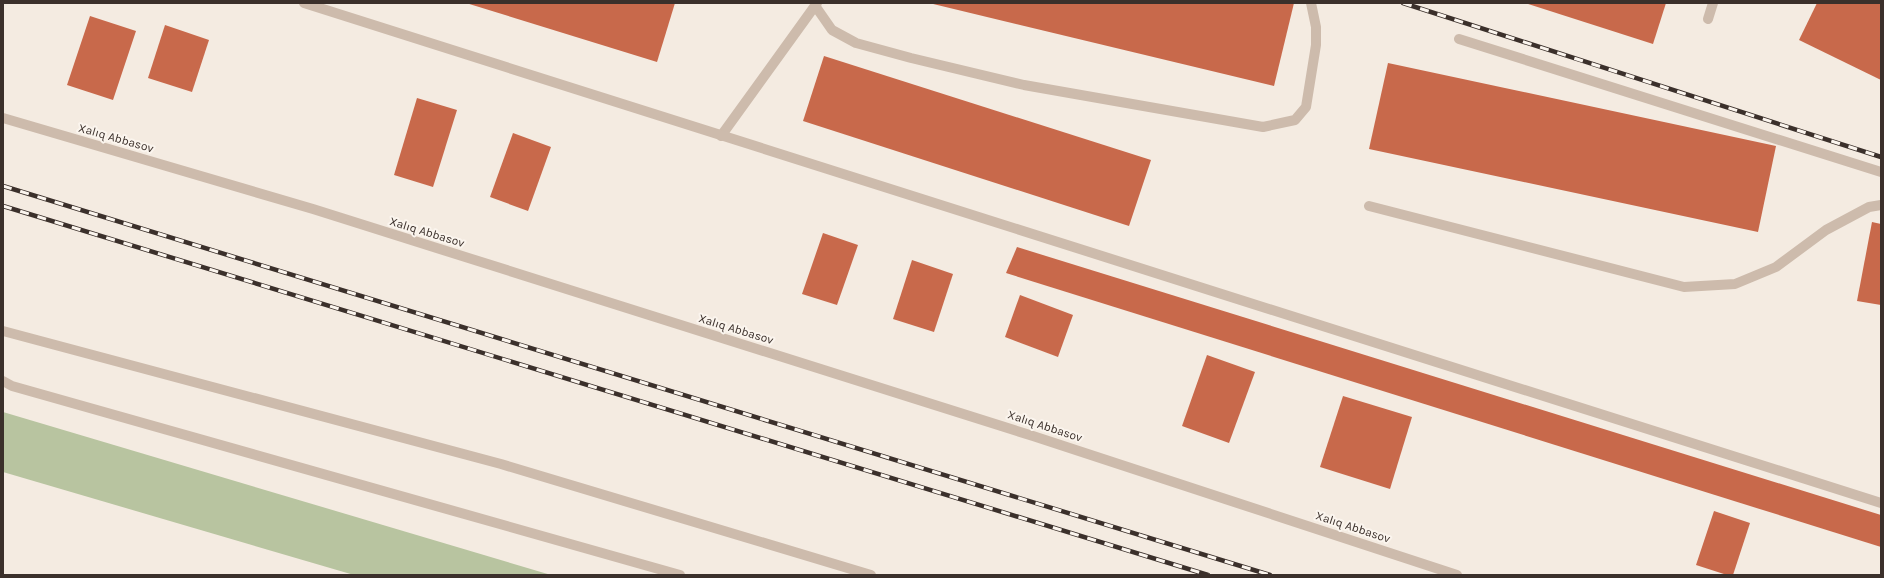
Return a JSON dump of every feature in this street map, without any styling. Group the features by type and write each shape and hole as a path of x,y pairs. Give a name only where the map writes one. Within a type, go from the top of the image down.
{"street":[{"path":"304,3 1881,504"},
{"path":"721,136 817,5 832,30 850,40 911,58 1024,85 1263,127 1294,120 1306,107 1316,44 1316,28 1311,3"},
{"path":"1708,19 1714,3"},
{"path":"1459,39 1881,172"},
{"name":"Xalıq Abbasov","path":"3,118 321,212 1033,436 1457,575"},
{"path":"1369,206 1684,288 1735,284 1776,268 1826,230 1869,207 1881,205"},
{"path":"3,331 501,464 871,575"},
{"path":"3,381 20,388 680,575"}],"green space":[{"path":"3,412 551,575 354,575 3,472"}],"building":[{"path":"466,3 675,3 657,62"},
{"path":"929,3 1294,3 1274,86"},
{"path":"1525,3 1666,3 1653,44"},
{"path":"1817,3 1881,3 1881,80 1799,40"},
{"path":"90,16 136,31 113,100 67,85"},
{"path":"165,25 209,40 192,92 148,78"},
{"path":"824,56 1151,160 1129,226 803,121"},
{"path":"1388,63 1776,146 1758,232 1369,149"},
{"path":"417,98 457,110 433,187 394,175"},
{"path":"513,133 551,147 528,211 490,197"},
{"path":"1872,222 1881,224 1881,305 1857,301"},
{"path":"823,233 858,245 837,305 802,294"},
{"path":"1017,247 1881,515 1881,547 1006,273"},
{"path":"912,260 953,274 934,332 893,319"},
{"path":"1020,295 1073,315 1058,357 1005,337"},
{"path":"1207,355 1255,372 1229,443 1182,426"},
{"path":"1343,396 1412,417 1390,489 1320,467"},
{"path":"1714,511 1750,523 1733,575 1727,575 1696,565"}],"railway":[{"path":"1403,3 1881,157"},
{"path":"3,186 1270,575"},
{"path":"3,206 1208,575"}]}
